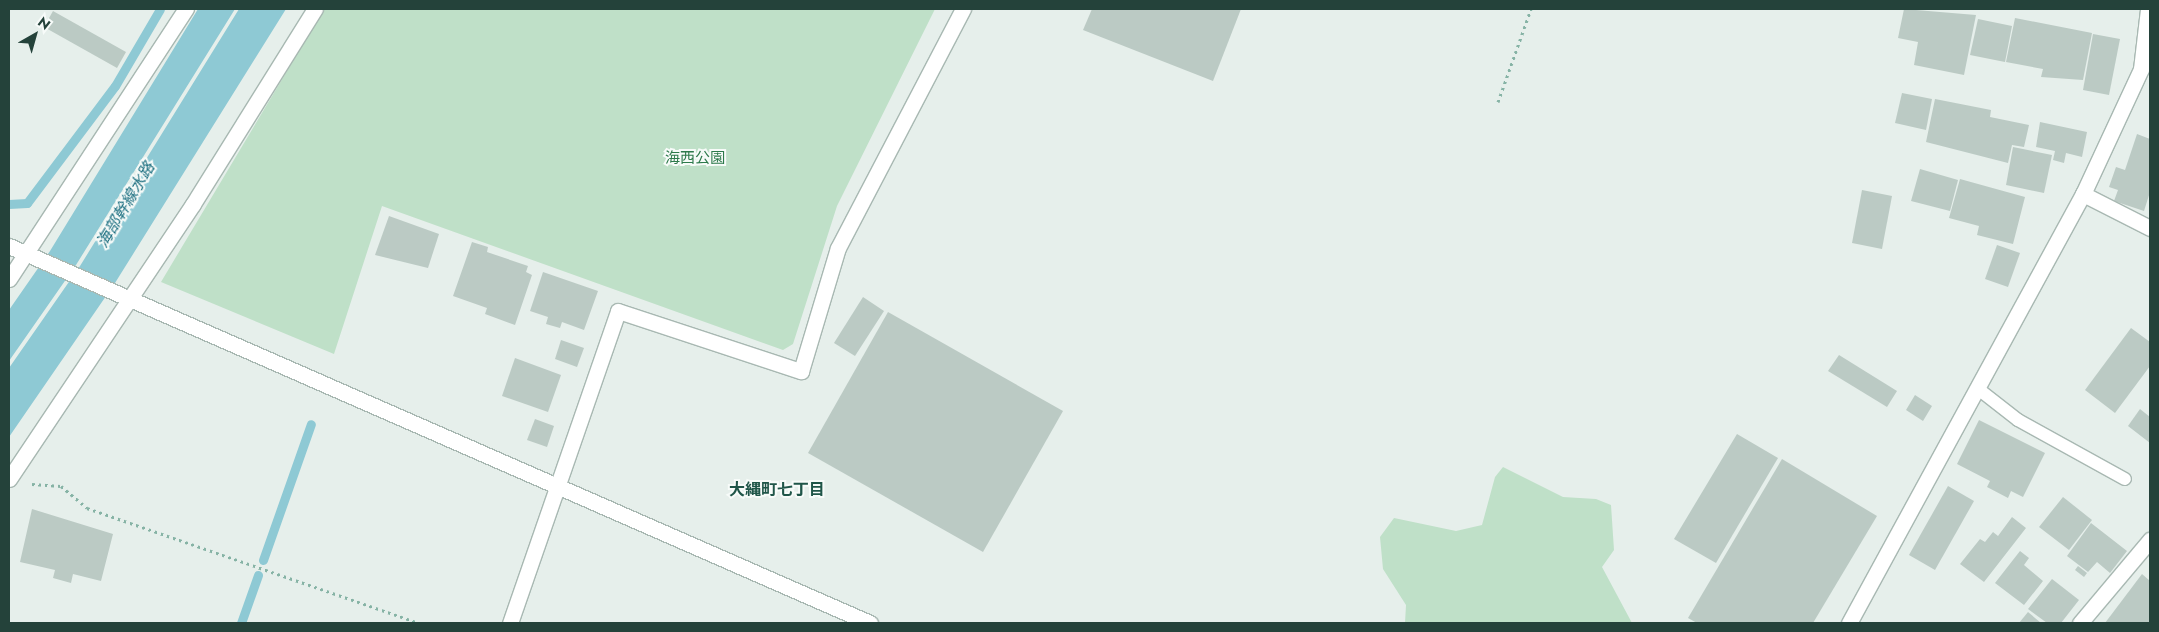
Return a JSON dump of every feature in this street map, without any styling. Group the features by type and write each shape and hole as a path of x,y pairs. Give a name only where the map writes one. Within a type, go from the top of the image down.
{"street":[{"path":"9,279 30,257 186,9"},
{"path":"9,478 129,301 315,9"},
{"path":"510,623 618,311 801,371 838,248 963,9"},
{"path":"1849,623 2083,194 2141,69 2148,9"},
{"path":"2083,194 2150,228"},
{"path":"9,246 129,301 870,623"},
{"path":"2080,623 2150,540"}],"lane":[{"path":"1977,388 2018,420 2125,479"}],"path":[{"path":"1498,102 1531,9"},
{"path":"26,484 61,486 87,508 419,623"}],"green space":[{"name":"海西公園","path":"324,9 935,9 837,206 793,344 783,350 382,206 334,354 161,282"},
{"path":"1503,467 1563,497 1596,499 1611,505 1614,550 1602,567 1632,623 1405,623 1406,605 1383,569 1380,537 1394,518 1456,531 1482,525 1495,477"}],"water":[{"path":"198,9 235,9 76,265 9,361 9,310 50,251"},
{"name":"海部幹線水路","path":"239,9 286,9 115,283 9,437 9,368 80,266"}],"building":[{"path":"1092,9 1241,9 1213,81 1083,30"},
{"path":"1904,9 1976,15 1964,75 1914,65 1918,42 1898,38"},
{"path":"53,11 126,52 117,68 44,27"},
{"path":"2015,18 2092,33 2083,80 2041,77 2043,69 2006,62"},
{"path":"1978,19 2012,26 2005,62 1970,55"},
{"path":"2093,34 2120,39 2109,95 2083,90"},
{"path":"1902,93 1932,99 1926,130 1895,123"},
{"path":"1935,99 1991,110 1990,117 2029,125 2024,147 2012,145 2008,163 1926,142"},
{"path":"2040,122 2087,132 2082,157 2066,153 2064,163 2053,160 2055,151 2036,147"},
{"path":"2137,134 2150,139 2150,192 2144,211 2114,201 2118,190 2109,187 2116,167 2125,170"},
{"path":"2013,147 2052,155 2044,193 2006,185"},
{"path":"1920,169 1958,180 1950,211 1911,201"},
{"path":"1960,179 2025,197 2013,244 1977,235 1979,226 1949,218"},
{"path":"1862,190 1892,196 1882,249 1852,243"},
{"path":"389,216 439,234 428,268 375,255"},
{"path":"472,242 488,247 487,252 528,266 526,272 532,275 515,325 485,314 487,308 453,296"},
{"path":"1997,245 2020,253 2008,287 1985,279"},
{"path":"543,272 598,291 584,330 562,322 560,328 546,324 548,317 530,311"},
{"path":"863,297 884,311 855,356 834,343"},
{"path":"888,312 1063,411 983,552 808,453"},
{"path":"2131,328 2150,342 2150,366 2115,413 2085,390"},
{"path":"561,340 584,348 577,367 555,359"},
{"path":"1839,355 1897,391 1887,407 1828,371"},
{"path":"515,358 561,375 548,412 502,396"},
{"path":"1915,395 1932,406 1923,421 1906,410"},
{"path":"2140,409 2150,417 2150,443 2128,426"},
{"path":"535,419 554,426 547,447 527,440"},
{"path":"1979,420 2045,453 2023,497 2011,491 2008,498 1987,487 1990,481 1957,464"},
{"path":"1737,434 1778,458 1716,563 1674,539"},
{"path":"1782,459 1877,516 1813,623 1697,623 1688,618"},
{"path":"1948,486 1974,501 1935,570 1909,555"},
{"path":"2063,497 2092,520 2069,550 2039,527"},
{"path":"32,509 113,534 101,581 73,574 71,583 53,578 55,570 20,562"},
{"path":"2012,517 2026,528 1984,582 1960,564 1980,539 1985,542 1993,532 1998,536"},
{"path":"2091,523 2127,551 2110,573 2097,562 2088,572 2067,556"},
{"path":"2020,551 2029,558 2024,565 2043,581 2024,605 1995,583"},
{"path":"2078,566 2087,573 2084,577 2075,570"},
{"path":"2142,574 2150,581 2150,623 2105,623"},
{"path":"2052,579 2079,600 2061,623 2047,623 2028,609"},
{"path":"2028,612 2041,623 2019,623"}],"waterway":[{"path":"9,204 27,203 115,86 160,9"},
{"path":"263,560 311,424"},
{"path":"241,623 258,575"}],"district":[{"name":"大縄町七丁目","path":"777,490"}]}
